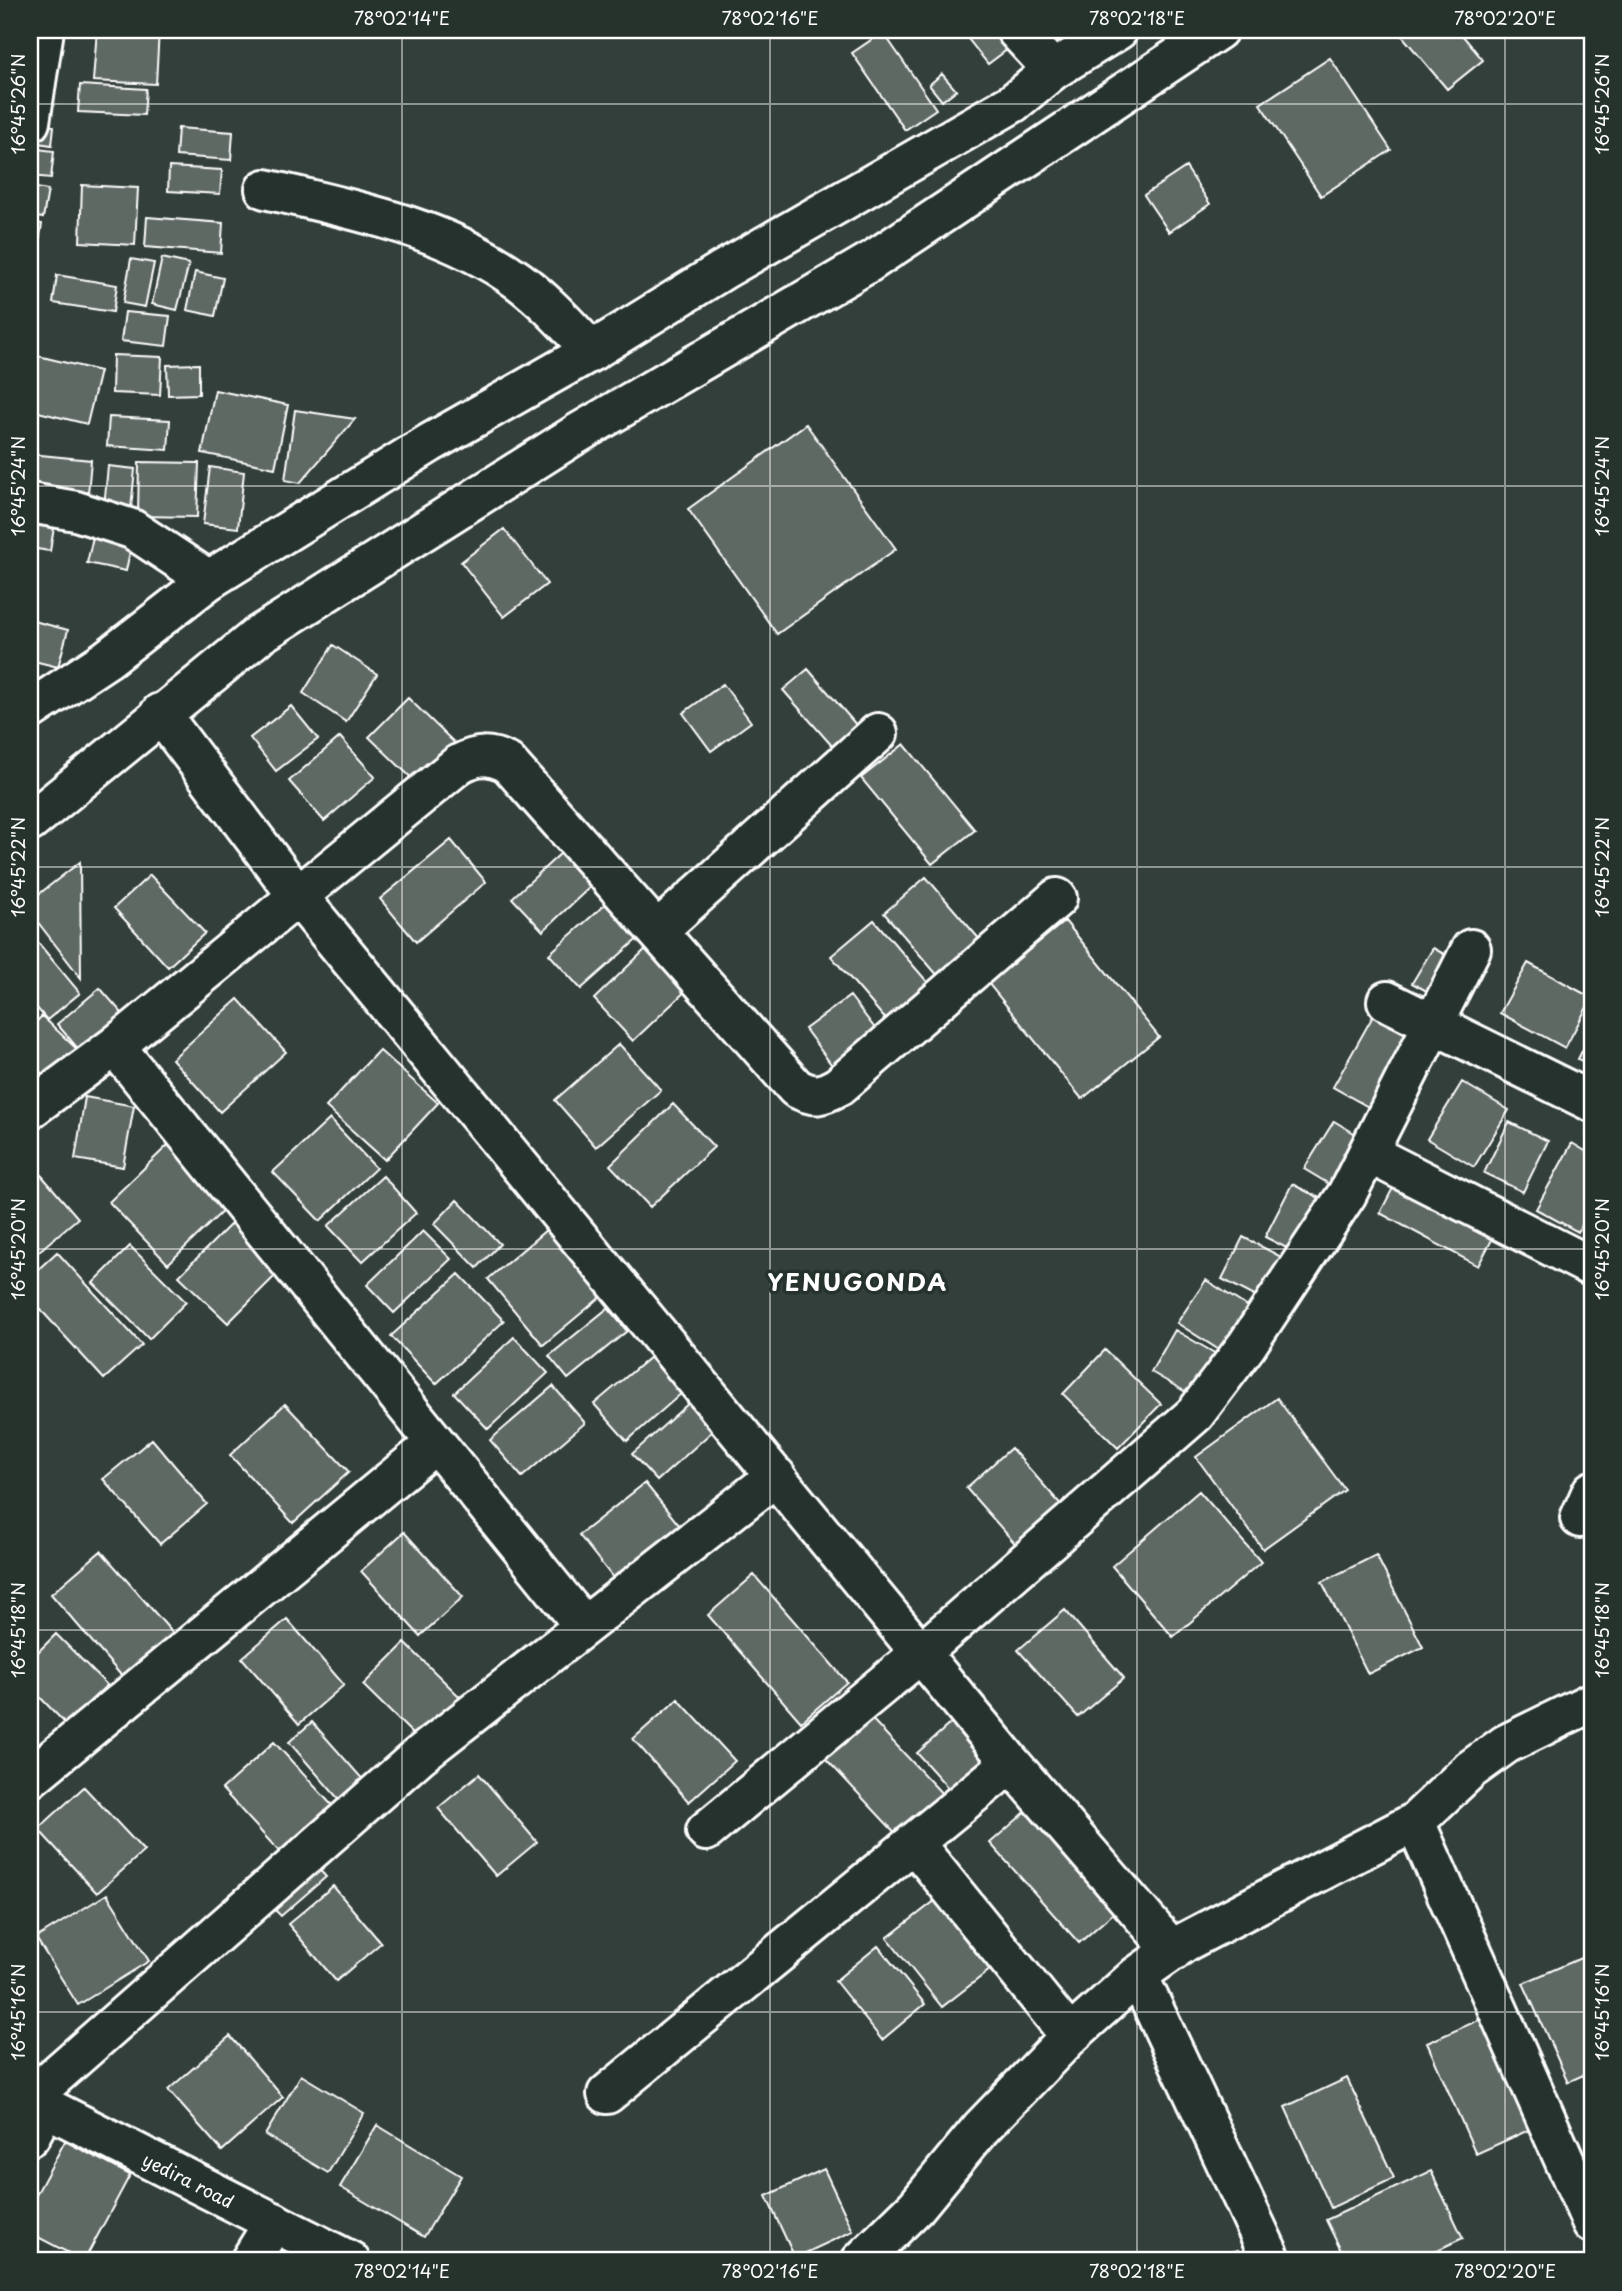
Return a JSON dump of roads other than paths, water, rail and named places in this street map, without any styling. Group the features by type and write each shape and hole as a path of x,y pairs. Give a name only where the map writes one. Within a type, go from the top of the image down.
{"main road":[{"path":"30,121 44,30"},
{"path":"1016,30 1053,70"},
{"path":"30,710 107,659 209,580 430,443 592,351 723,270 1013,103 1053,70 1118,30"},
{"path":"30,822 160,713 260,635 575,435 870,262 1218,30"},
{"path":"265,189 341,206 413,228 467,251 518,280 548,305 592,351"},
{"path":"30,503 76,511 132,529 209,580"},
{"path":"160,713 297,895 1011,1763 1173,1951"},
{"path":"657,931 878,733"},
{"path":"30,1109 115,1046 459,764 475,755 492,755 508,763 796,1088 821,1097 839,1086 1057,898"},
{"path":"706,1831 921,1653 1195,1414 1299,1268 1347,1194 1471,949"},
{"path":"1387,1001 1592,1102"},
{"path":"115,1046 584,1626"},
{"path":"1368,1153 1592,1267"},
{"path":"30,1778 436,1443"},
{"path":"34,2110 420,1755 776,1476"},
{"path":"861,2261 916,2207 981,2127 1070,2036 1138,1975 1173,1951 1415,1822 1470,1770 1506,1744 1592,1702"},
{"path":"607,2094 1011,1763"},
{"path":"1415,1822 1592,2223"},
{"path":"914,1843 1070,2036"},
{"path":"1138,1975 1272,2261"},
{"name":"yedira road","path":"34,2110 274,2222 349,2261"},
{"path":"250,2261 274,2222"}],"district":[{"name":"YENUGONDA","path":"858,1281"}]}
